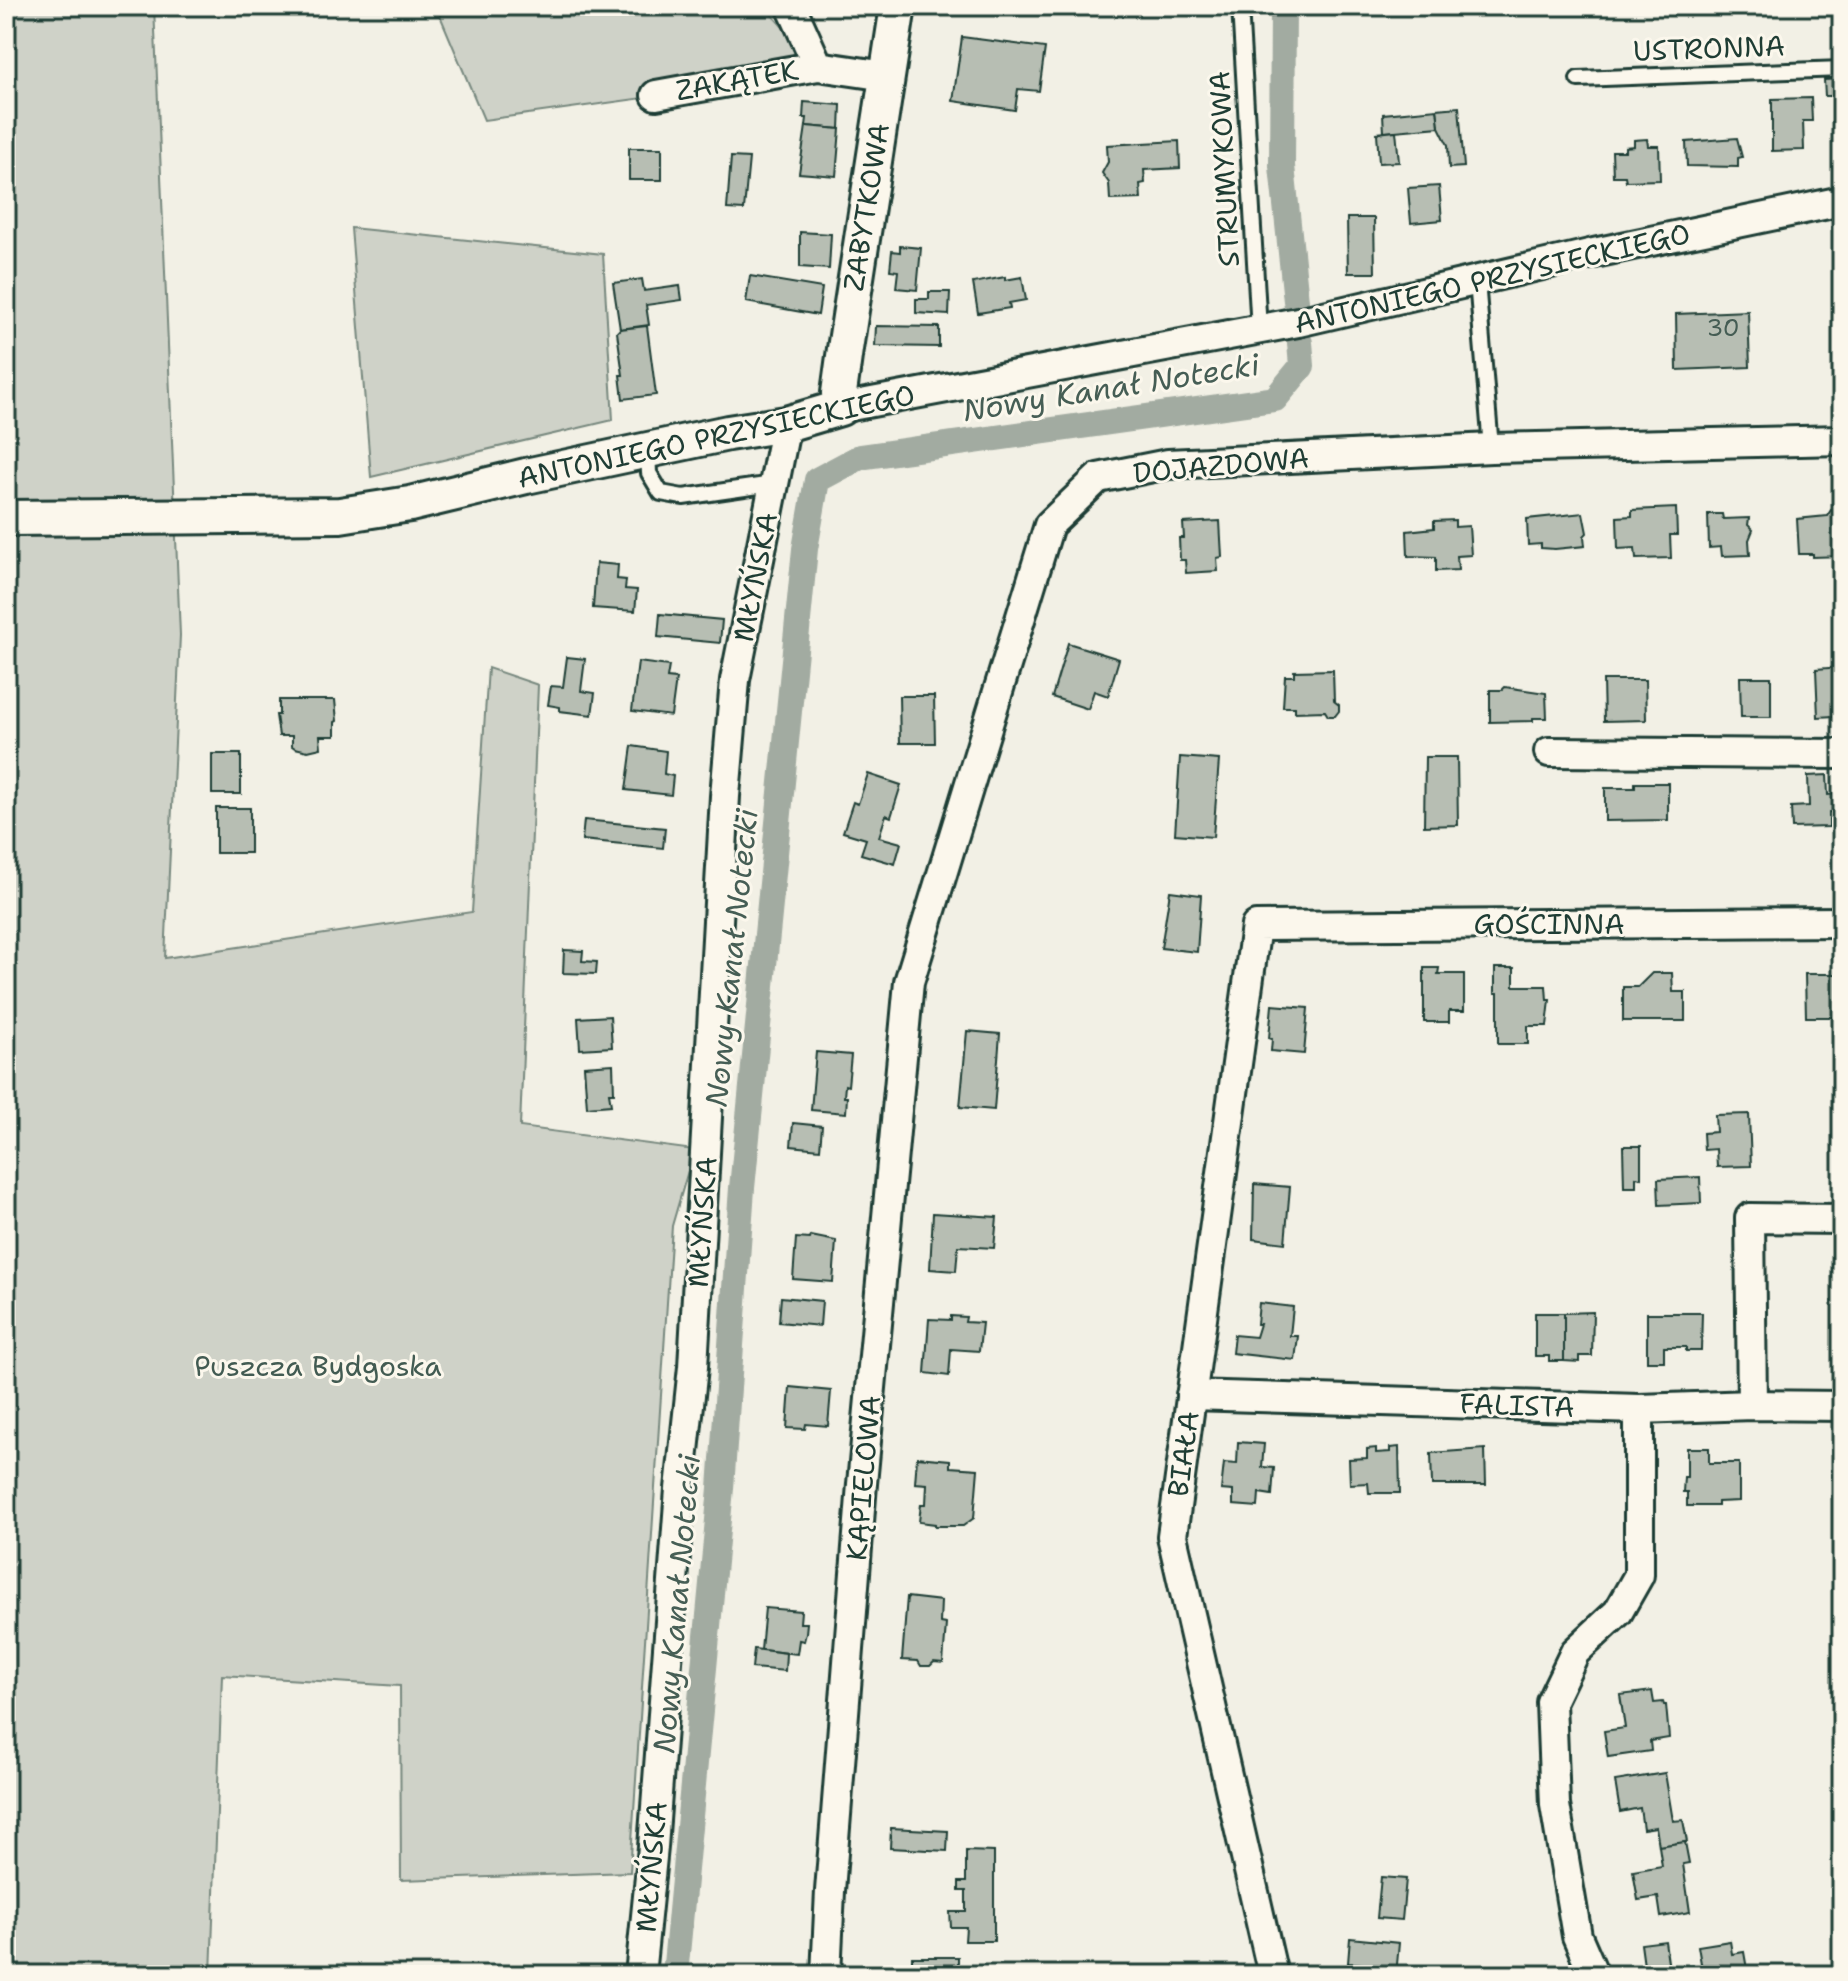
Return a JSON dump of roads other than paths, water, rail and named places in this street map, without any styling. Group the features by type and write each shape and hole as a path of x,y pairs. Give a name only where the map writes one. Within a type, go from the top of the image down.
{"street":[{"path":"791,6 818,66"},
{"name":"ZABYTKOWA","path":"840,408 845,349 898,6"},
{"name":"ZAKĄTEK","path":"656,95 818,66 886,76"},
{"name":"ANTONIEGO PRZYSIECKIEGO","path":"6,518 340,515 410,504 728,433 786,424 840,408 1259,330 1842,201"},
{"name":"MŁYŃSKA","path":"640,1975 693,1367 726,781 735,680 786,424"},
{"name":"DOJAZDOWA","path":"909,982 1049,525 1098,478 1168,464 1491,448 1842,440"},
{"path":"1549,752 1842,754"},
{"name":"GOŚCINNA","path":"1256,926 1842,922"},
{"name":"BIAŁA","path":"1256,926 1172,1536 1273,1975"},
{"name":"KĄPIELOWA","path":"826,1975 862,1484 909,982"},
{"path":"1752,1405 1750,1218 1842,1219"},
{"name":"FALISTA","path":"1191,1395 1639,1409 1842,1406"},
{"path":"1594,1975 1577,1936 1555,1805 1551,1702 1575,1652 1618,1612 1639,1575 1639,1409"}],"lane":[{"name":"STRUMYKOWA","path":"1240,6 1259,330"},
{"name":"USTRONNA","path":"1578,79 1842,69"},
{"path":"1477,281 1491,448"},
{"path":"648,451 649,473 661,493 683,497 773,484"}],"waterway":[{"name":"Nowy Kanał Notecki","path":"1283,6 1282,166 1296,301"},
{"name":"Nowy Kanał Notecki","path":"675,1975 721,1488 742,1188 805,549 817,480 860,457 1275,399 1302,366 1300,343"}],"park label":[{"name":"Puszcza Bydgoska","path":"318,1366"}]}
